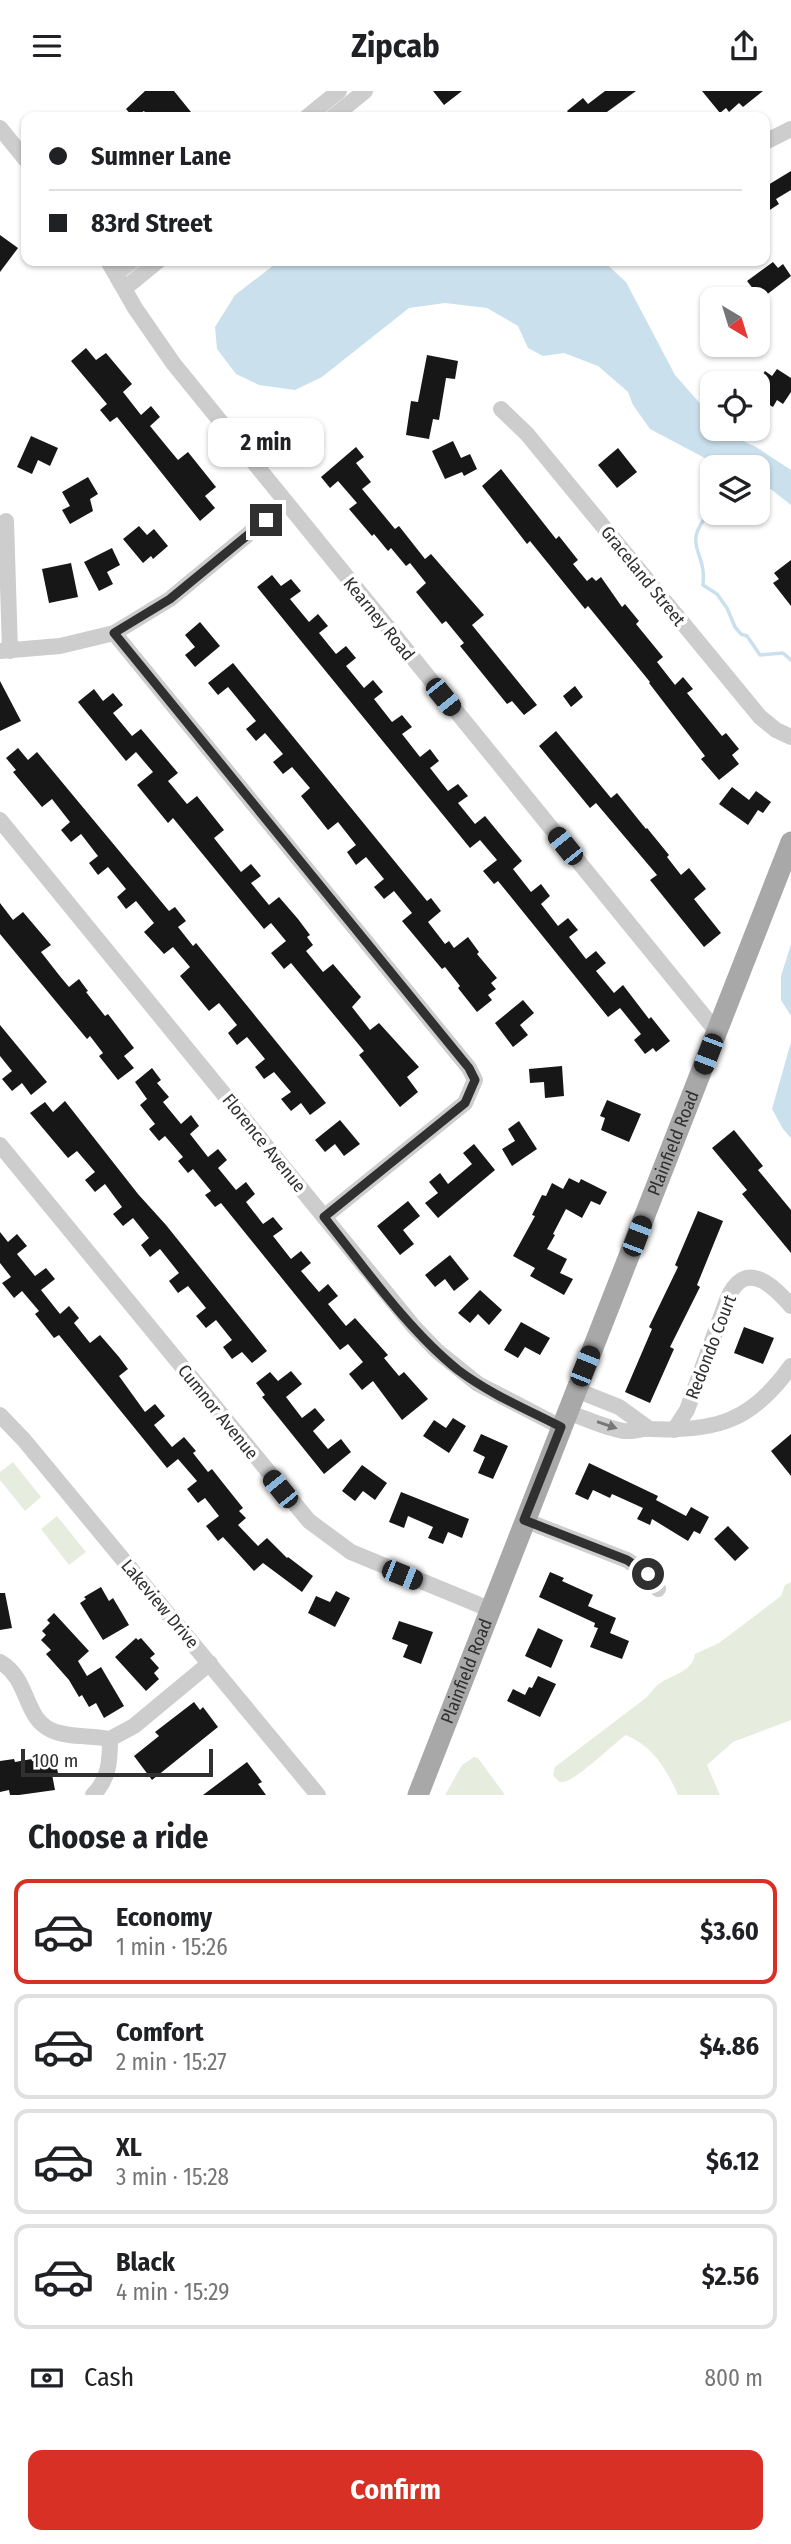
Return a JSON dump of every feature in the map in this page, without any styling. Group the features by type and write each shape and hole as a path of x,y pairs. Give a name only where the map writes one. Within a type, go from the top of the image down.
{"main road":[{"name":"Plainfield Road","path":"418,1795 791,842"}],"street":[{"path":"313,112 339,91"},
{"path":"339,112 365,91"},
{"path":"0,128 21,154"},
{"path":"770,140 791,129"},
{"path":"125,288 152,266"},
{"name":"Kearney Road","path":"112,267 135,308 173,363 717,1032"},
{"name":"Graceland Street","path":"501,409 527,434 760,717 776,730 791,737"},
{"path":"6,521 5,651 69,644 114,633 170,599 285,504"},
{"path":"114,633 465,1062 475,1080 465,1103 324,1217"},
{"name":"Florence Avenue","path":"0,820 414,1327 437,1352 478,1384 564,1419 622,1431 648,1428 674,1430 706,1427 745,1411 770,1391 791,1366"},
{"name":"Cumnor Avenue","path":"0,1145 309,1521 351,1552 489,1609"},
{"name":"Redondo Court","path":"674,1430 687,1410 727,1300 736,1286 746,1280 759,1278 771,1285 791,1306"},
{"path":"576,1389 619,1407 648,1428"},
{"name":"Lakeview Drive","path":"0,1415 24,1440 209,1663 309,1792"},
{"path":"524,1520 627,1560 648,1574 658,1589"},
{"path":"0,1662 17,1676 37,1720 43,1725 62,1734 110,1739 134,1726 209,1663"},
{"path":"93,1795 108,1771 110,1739"}],"green space":[{"path":"13,1462 41,1497 25,1511 0,1480 0,1472"},
{"path":"57,1516 86,1552 69,1565 41,1529"},
{"path":"791,1582 791,1720 733,1742 707,1765 720,1795 678,1795 658,1759 626,1735 568,1781 558,1781 553,1775 555,1767 647,1697 657,1685 686,1669 695,1654 719,1643 781,1596 785,1585"},
{"path":"474,1757 478,1758 505,1795 445,1795 462,1765"}],"water":[{"path":"273,266 608,266 626,282 675,375 700,403 700,441 743,441 768,455 700,455 650,429 633,405 628,392 598,366 564,353 543,356 528,348 518,326 487,308 445,303 409,308 322,377 295,390 259,385 236,374 217,349 215,327 235,295"},
{"path":"770,456 791,470 791,505 770,488"},
{"path":"791,944 791,1016 781,1000 781,976"},
{"path":"791,1042 791,1138 772,1109"}],"building":[{"path":"145,91 174,91 191,112 129,112 126,109"},
{"path":"433,91 462,91 444,105"},
{"path":"605,91 636,91 607,112 567,111 583,98 588,104"},
{"path":"702,91 763,91 743,107 739,103 729,112 726,108 719,112"},
{"path":"791,171 791,190 776,199 779,204 770,210 770,184"},
{"path":"0,235 18,248 0,272"},
{"path":"773,262 778,268 783,264 791,276 770,292 770,287 752,287 747,281"},
{"path":"86,348 96,360 106,353 132,384 123,392 141,415 151,406 160,417 150,426 168,448 178,460 188,452 216,487 205,496 215,508 200,521 117,417 110,422 100,410 107,404 71,361"},
{"path":"427,355 458,361 455,379 446,378 439,420 433,419 429,439 406,435 411,401 418,402"},
{"path":"777,369 791,378 791,392 783,404 777,400 773,407 770,405 770,375 772,376"},
{"path":"31,436 58,448 50,466 38,460 32,474 17,467"},
{"path":"453,441 461,458 470,454 477,469 464,476 462,472 445,479 432,451"},
{"path":"356,447 364,457 356,463 371,482 362,489 395,529 399,526 425,559 431,554 484,615 472,625 537,705 524,715 512,701 507,704 460,646 464,643 446,621 442,624 416,592 426,583 410,563 406,566 391,548 388,551 374,534 372,536 349,509 357,503 338,481 330,488 321,477"},
{"path":"618,448 637,472 617,488 598,465"},
{"path":"501,469 556,539 559,536 578,560 573,564 587,581 592,577 596,581 601,577 622,607 625,604 639,621 636,624 663,657 657,662 675,685 683,677 693,689 687,693 722,736 726,733 739,749 732,755 739,764 719,780 701,759 705,756 650,682 588,606 585,609 530,541 527,544 482,486"},
{"path":"88,477 98,494 90,499 93,511 70,524 62,510 70,506 62,492"},
{"path":"139,526 147,535 154,529 168,546 153,559 151,556 143,563 123,539"},
{"path":"112,548 120,565 107,572 113,584 99,591 84,562"},
{"path":"791,560 791,606 773,583 779,579 774,573"},
{"path":"71,563 78,597 49,603 42,569"},
{"path":"272,575 281,586 291,579 301,591 290,599 309,622 318,614 328,626 319,633 336,654 346,646 356,658 346,666 364,688 373,680 383,692 374,699 392,722 402,715 412,727 402,734 420,757 430,749 439,761 430,768 448,791 458,784 468,796 458,803 475,824 485,816 522,861 513,869 531,892 541,884 550,896 541,904 558,926 568,918 578,930 569,937 586,959 596,951 606,963 596,971 614,993 623,985 670,1041 656,1052 653,1048 645,1054 634,1040 641,1034 620,1008 608,1017 498,881 494,884 483,871 497,860 480,840 470,848 257,587"},
{"path":"200,622 220,646 195,667 185,655 195,647 185,635"},
{"path":"233,663 427,901 431,898 441,911 428,922 445,944 449,941 454,948 468,937 479,952 477,954 497,978 491,983 496,989 488,995 492,1000 477,1012 445,967 442,969 402,921 412,913 394,891 384,899 374,887 384,879 366,857 356,865 347,852 356,845 338,822 328,830 301,796 310,788 292,767 283,774 273,762 283,754 265,733 256,741 246,729 256,721 228,687 218,695 208,683"},
{"path":"0,681 21,721 0,731"},
{"path":"575,686 583,697 571,707 563,696"},
{"path":"94,689 103,701 113,693 123,705 113,713 132,736 141,729 178,773 168,781 187,804 197,796 224,830 214,838 241,872 251,864 261,876 251,883 269,905 279,897 298,919 310,935 307,937 313,945 306,951 323,972 333,964 361,997 352,1007 370,1030 379,1023 419,1067 407,1077 418,1092 400,1107 359,1055 364,1051 291,963 284,969 271,953 286,941 271,923 264,929 173,818 168,823 137,785 153,772 136,752 126,761 78,702"},
{"path":"556,731 611,798 617,793 669,855 667,857 681,875 689,868 706,889 694,899 721,933 704,947 650,880 657,875 596,803 590,808 539,746"},
{"path":"18,748 28,760 37,752 169,911 175,907 186,921 178,927 193,946 196,943 326,1103 310,1115 301,1103 291,1111 281,1099 291,1092 274,1072 264,1079 255,1067 265,1059 247,1037 237,1045 228,1033 237,1025 219,1003 209,1011 180,976 190,967 173,947 164,954 144,932 154,923 136,901 126,909 117,897 126,889 108,867 98,875 89,863 98,856 81,834 71,842 61,830 70,822 52,799 42,807 13,772 16,770 6,758"},
{"path":"732,787 749,800 756,791 771,802 763,813 758,810 748,825 719,804"},
{"path":"0,903 13,920 23,912 51,945 41,952 59,975 69,987 79,979 105,1016 108,1014 134,1048 124,1056 134,1068 118,1080 99,1056 103,1053 90,1036 87,1039 0,934"},
{"path":"523,1000 534,1013 520,1025 528,1035 513,1047 495,1023"},
{"path":"0,1025 47,1082 31,1095 22,1083 12,1091 2,1079 12,1071 0,1056"},
{"path":"562,1066 564,1096 545,1098 544,1082 530,1083 529,1069"},
{"path":"152,1068 161,1080 157,1083 169,1097 163,1102 181,1124 191,1115 199,1126 190,1134 208,1157 218,1149 227,1160 218,1168 236,1190 246,1182 255,1194 246,1202 263,1224 273,1217 283,1229 273,1236 291,1259 301,1251 311,1263 301,1271 319,1292 328,1284 338,1296 328,1304 346,1326 355,1318 388,1355 384,1358 399,1376 404,1372 428,1399 402,1420 373,1381 362,1390 349,1374 363,1362 348,1344 340,1350 221,1203 215,1207 205,1195 211,1191 193,1169 188,1173 178,1161 183,1157 165,1136 159,1141 149,1129 155,1124 140,1105 147,1099 135,1082"},
{"path":"607,1100 641,1114 629,1142 601,1130 605,1118 600,1116"},
{"path":"65,1101 267,1351 252,1363 242,1352 232,1359 223,1347 232,1340 216,1320 206,1328 196,1316 206,1308 188,1286 178,1293 169,1281 179,1273 160,1249 150,1257 141,1245 149,1238 133,1218 123,1226 113,1214 122,1207 105,1184 95,1192 85,1180 95,1172 77,1151 68,1158 30,1113 45,1102 53,1112"},
{"path":"340,1120 360,1144 344,1156 335,1144 325,1152 315,1140"},
{"path":"519,1121 537,1149 512,1166 502,1149 515,1141 508,1129"},
{"path":"734,1130 763,1166 758,1170 791,1210 791,1253 742,1194 747,1190 712,1148"},
{"path":"474,1144 495,1170 438,1218 425,1203 438,1193 429,1182 440,1173 448,1184 472,1164 463,1153"},
{"path":"569,1178 579,1183 581,1179 607,1192 600,1205 591,1201 582,1218 566,1209 553,1234 555,1235 547,1249 567,1259 560,1273 573,1279 564,1295 530,1276 535,1268 513,1256 535,1216 532,1215 542,1195 546,1196 552,1183 563,1189"},
{"path":"408,1201 420,1216 403,1230 414,1244 400,1255 377,1226"},
{"path":"698,1211 723,1221 697,1285 700,1287 670,1347 674,1349 650,1403 625,1392 652,1329 649,1327 678,1267 675,1265"},
{"path":"0,1232 8,1242 17,1234 27,1246 17,1254 35,1276 46,1268 55,1279 41,1290 60,1314 69,1306 79,1318 74,1323 90,1343 100,1335 119,1357 128,1369 119,1376 145,1412 155,1404 165,1416 154,1425 172,1447 184,1437 208,1472 212,1469 243,1508 239,1511 246,1518 238,1525 258,1546 267,1538 287,1558 313,1576 302,1592 263,1563 254,1571 223,1537 218,1541 206,1526 219,1516 205,1498 198,1503 187,1489 197,1481 178,1459 167,1468 59,1335 54,1338 35,1314 39,1311 22,1291 14,1298 2,1283 11,1277 0,1263"},
{"path":"450,1255 469,1279 454,1291 445,1279 435,1287 425,1275"},
{"path":"480,1290 502,1310 489,1325 478,1314 470,1323 458,1313"},
{"path":"521,1322 550,1338 540,1355 525,1347 518,1358 504,1350"},
{"path":"744,1327 774,1338 763,1364 734,1353"},
{"path":"291,1371 302,1384 286,1397 302,1418 315,1408 325,1420 313,1431 328,1449 341,1439 351,1452 324,1474 262,1397 265,1395 256,1383 270,1372 278,1381"},
{"path":"453,1418 466,1426 449,1453 423,1436 434,1420 446,1428"},
{"path":"481,1434 508,1446 493,1479 478,1473 485,1457 473,1451"},
{"path":"791,1434 791,1476 771,1451"},
{"path":"589,1463 658,1496 656,1500 686,1516 691,1507 709,1517 700,1534 694,1531 688,1541 652,1519 650,1525 637,1519 643,1508 612,1494 610,1498 593,1490 588,1500 575,1494"},
{"path":"362,1465 387,1483 375,1500 363,1491 355,1501 342,1491"},
{"path":"401,1492 469,1519 462,1538 448,1532 443,1544 428,1538 433,1527 408,1516 404,1528 389,1522"},
{"path":"728,1526 749,1548 735,1561 714,1539"},
{"path":"550,1572 564,1578 562,1581 593,1595 588,1606 616,1618 610,1633 629,1641 622,1659 590,1647 598,1628 594,1627 595,1623 539,1597"},
{"path":"101,1587 109,1601 113,1598 129,1625 103,1640 80,1603 86,1599 84,1597"},
{"path":"336,1591 350,1598 335,1627 308,1613 316,1596 330,1602"},
{"path":"0,1593 5,1593 12,1628 0,1630"},
{"path":"54,1613 89,1651 78,1661 87,1676 101,1667 124,1706 104,1718 96,1703 89,1707 82,1695 79,1697 69,1680 46,1654 51,1650 41,1640 46,1635 42,1631 50,1623 47,1620"},
{"path":"399,1621 433,1632 421,1664 403,1657 408,1645 392,1639"},
{"path":"538,1628 563,1640 551,1668 525,1656"},
{"path":"136,1638 141,1638 155,1654 150,1658 159,1668 154,1673 159,1679 146,1691 115,1657"},
{"path":"538,1676 556,1684 540,1717 507,1701 513,1689 525,1695"},
{"path":"194,1702 200,1710 203,1707 218,1727 152,1780 134,1756 159,1736 155,1732"},
{"path":"54,1755 58,1773 52,1774 55,1790 19,1795 10,1795 9,1790 0,1792 0,1761 14,1759 15,1762"},
{"path":"247,1762 262,1782 258,1784 266,1795 203,1795"}],"waterway":[{"path":"700,525 696,540 703,585 717,594 735,627 747,636 760,655 783,653 791,660"}],"route":[{"path":"266,520 170,599 114,633 469,1068 475,1080 465,1103 324,1217 437,1352 478,1384 561,1427 524,1520 627,1560 648,1574"}]}
